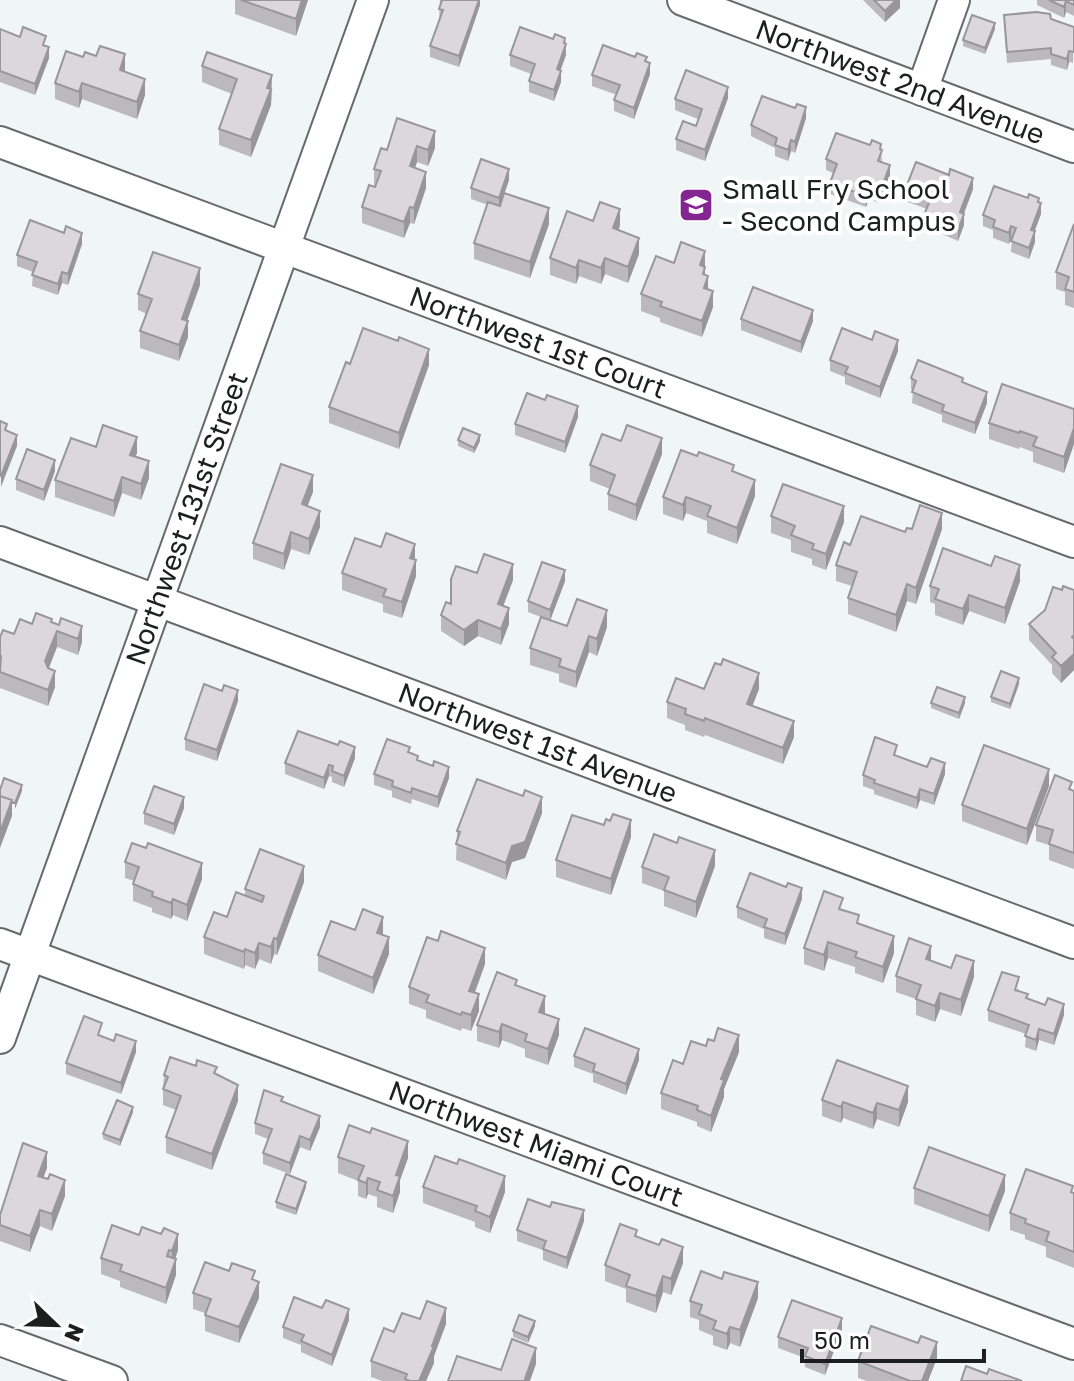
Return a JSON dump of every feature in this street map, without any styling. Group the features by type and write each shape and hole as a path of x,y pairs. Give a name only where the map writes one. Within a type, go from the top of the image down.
{"street":[{"name":"Northwest 131st Street","path":"0,1038 373,0"},
{"name":"Northwest 2nd Avenue","path":"683,0 755,12 922,90 1074,147"},
{"path":"922,90 954,0"},
{"name":"Northwest 1st Court","path":"0,142 1074,542"},
{"name":"Northwest 1st Avenue","path":"0,542 1074,943"},
{"name":"Northwest Miami Court","path":"0,944 1074,1344"},
{"path":"0,1340 112,1381"}],"building":[{"path":"241,0 302,0 296,19"},
{"path":"442,0 479,0 459,56 430,46 443,10 439,9"},
{"path":"874,0 896,0 885,11"},
{"path":"1049,0 1074,0 1074,5 1066,1 1064,7"},
{"path":"1050,14 1051,19 1074,27 1074,51 1069,51 1067,59 1051,54 1051,48 1007,52 1004,15"},
{"path":"972,15 995,23 985,48 963,40"},
{"path":"23,27 46,36 43,45 49,47 35,84 0,71 0,29 20,37"},
{"path":"520,27 553,39 555,34 565,38 566,44 557,69 561,71 554,90 529,81 535,64 510,55"},
{"path":"603,45 635,57 637,53 647,57 645,61 650,63 634,108 614,100 620,85 592,75"},
{"path":"100,46 125,54 120,70 145,79 137,102 82,83 79,92 55,83 66,51 83,57 85,52 96,56"},
{"path":"207,52 272,75 267,88 271,89 251,140 219,129 237,79 202,66"},
{"path":"686,70 728,87 705,150 676,139 683,121 696,126 702,109 675,99"},
{"path":"762,96 795,108 797,104 806,107 795,142 791,140 788,150 775,145 777,138 751,125"},
{"path":"397,118 435,131 428,150 417,146 410,166 426,172 414,208 410,207 404,222 362,207 369,185 375,187 381,171 374,169 381,148 387,150"},
{"path":"836,133 870,145 872,140 881,144 878,161 890,165 880,192 869,188 866,196 830,183 837,164 826,159"},
{"path":"481,159 509,169 499,198 471,188"},
{"path":"916,162 949,175 950,169 973,178 960,212 964,214 958,230 924,215 930,200 905,190"},
{"path":"994,186 1028,198 1029,194 1039,198 1038,202 1041,203 1031,230 1035,231 1029,248 1011,241 1016,228 1011,226 1009,233 993,227 995,220 983,215"},
{"path":"504,193 549,208 530,262 474,243 488,202 500,206"},
{"path":"600,202 620,209 613,228 639,238 628,267 605,258 601,268 579,260 576,268 550,258 567,211 593,221"},
{"path":"30,220 64,233 66,226 82,233 68,274 62,272 58,284 32,275 37,262 17,255"},
{"path":"1074,224 1074,292 1065,289 1069,277 1056,272"},
{"path":"681,242 705,251 700,265 705,267 703,274 708,276 704,288 713,291 702,321 660,306 662,302 641,294 656,256 674,263"},
{"path":"153,252 200,268 182,319 188,321 179,345 140,331 152,299 138,294"},
{"path":"753,287 813,310 801,342 741,319"},
{"path":"363,328 429,349 399,433 329,407"},
{"path":"842,328 872,340 875,331 898,340 880,387 845,373 848,367 830,360"},
{"path":"918,360 963,378 962,382 987,392 975,423 942,411 944,405 912,392 916,381 911,378"},
{"path":"1002,384 1074,409 1074,428 1064,457 1033,446 1037,437 989,423"},
{"path":"527,393 545,400 547,395 578,406 565,442 515,424"},
{"path":"0,421 7,424 5,430 17,435 1,476 0,475"},
{"path":"103,425 137,437 130,455 149,461 141,484 122,477 114,501 55,480 71,438 96,447"},
{"path":"627,425 662,438 636,505 608,494 615,475 590,465 602,434 621,441"},
{"path":"463,428 480,435 474,448 458,440"},
{"path":"27,449 55,460 44,490 16,479"},
{"path":"681,450 697,456 699,452 734,465 732,471 755,480 737,528 707,516 711,506 686,497 683,505 663,497"},
{"path":"281,464 313,475 302,504 320,511 309,539 291,532 284,554 253,543"},
{"path":"783,484 844,506 826,554 812,549 814,544 791,535 795,526 771,516"},
{"path":"920,505 942,513 916,588 907,584 896,615 848,598 857,572 836,565 844,542 850,545 861,516 905,532 907,528 912,529"},
{"path":"386,533 415,544 410,558 416,560 402,602 383,596 386,589 342,573 355,538 381,547"},
{"path":"943,548 991,566 995,556 1020,565 1005,608 969,595 963,609 935,599 939,589 930,586"},
{"path":"484,554 513,564 498,604 509,608 501,629 478,620 464,630 441,615 446,602 451,604 451,579 456,566 477,573"},
{"path":"542,562 565,570 550,610 528,601"},
{"path":"1063,586 1074,590 1074,654 1061,666 1052,657 1056,653 1029,624 1045,610 1053,587 1062,590"},
{"path":"577,599 607,610 597,639 589,636 576,672 559,666 561,659 530,648 541,617 567,626"},
{"path":"36,613 59,625 61,618 82,626 78,639 57,631 45,661 48,668 55,671 48,690 0,672 0,637 3,630 14,634 20,619 32,624"},
{"path":"723,659 759,673 747,704 794,721 783,748 705,718 704,721 685,714 686,709 667,702 676,678 704,689 715,663 721,665"},
{"path":"1001,671 1019,678 1010,704 991,697"},
{"path":"204,684 222,691 224,685 238,690 217,750 185,739"},
{"path":"937,687 965,697 959,713 931,703"},
{"path":"298,731 338,745 340,741 355,747 344,776 332,771 333,766 329,765 324,778 285,763"},
{"path":"875,737 897,745 894,755 927,767 931,758 945,763 934,794 920,789 917,798 874,783 875,780 863,775"},
{"path":"387,739 410,747 408,752 418,756 417,760 433,766 434,761 449,767 438,797 412,788 411,793 392,786 393,781 374,774"},
{"path":"984,745 1049,769 1027,829 962,805"},
{"path":"1055,775 1072,782 1069,789 1074,791 1074,853 1049,844 1053,830 1036,825"},
{"path":"4,778 22,785 15,803 0,796"},
{"path":"477,779 523,796 525,790 542,797 525,842 512,846 506,863 456,844 460,832 457,831"},
{"path":"154,786 184,797 174,824 144,813"},
{"path":"0,796 12,800 0,832"},
{"path":"613,814 631,820 611,879 556,860 572,815 604,825"},
{"path":"654,834 677,843 679,837 715,850 696,902 664,890 669,877 642,867"},
{"path":"132,843 146,848 148,843 202,863 187,905 152,896 153,892 133,884 139,867 125,862"},
{"path":"260,849 304,866 277,939 274,938 271,947 259,943 255,953 204,937 214,912 227,917 236,892 262,902 264,896 245,889"},
{"path":"750,873 786,887 788,883 802,888 785,934 764,927 767,919 737,907"},
{"path":"824,891 843,898 839,909 859,915 857,923 894,936 883,967 855,957 857,952 828,942 824,955 804,948"},
{"path":"363,909 383,917 377,933 389,937 373,978 318,955 331,921 355,930"},
{"path":"441,931 485,948 469,991 479,994 471,1015 462,1012 461,1015 426,1002 429,995 409,987 427,937 438,941"},
{"path":"909,938 931,946 926,959 951,968 956,955 974,961 961,1000 940,993 935,1006 916,999 921,985 896,976"},
{"path":"497,972 517,980 515,985 545,996 539,1012 559,1019 548,1049 525,1041 527,1034 502,1024 499,1032 477,1025"},
{"path":"1002,972 1019,977 1015,990 1028,994 1026,998 1045,1005 1048,998 1064,1004 1054,1034 1039,1029 1036,1040 1025,1036 1029,1025 988,1010"},
{"path":"84,1016 102,1023 98,1035 114,1041 116,1034 136,1041 121,1083 66,1063"},
{"path":"585,1028 639,1049 626,1084 593,1071 595,1064 574,1056"},
{"path":"718,1028 739,1035 721,1079 724,1080 711,1116 697,1110 698,1106 661,1093 673,1060 683,1064 691,1041 706,1046 708,1039 714,1041"},
{"path":"170,1057 196,1066 197,1060 217,1067 214,1073 238,1085 212,1154 166,1137 181,1096 163,1089"},
{"path":"837,1060 908,1086 899,1110 877,1103 873,1113 843,1102 841,1107 822,1100"},
{"path":"264,1090 283,1097 281,1101 320,1116 310,1140 300,1136 290,1163 263,1153 272,1129 255,1123"},
{"path":"117,1100 133,1107 120,1140 103,1134"},
{"path":"349,1125 370,1133 372,1128 408,1141 396,1175 400,1176 393,1196 377,1190 380,1182 368,1178 366,1183 358,1180 364,1166 338,1157"},
{"path":"23,1143 47,1152 38,1176 48,1179 50,1174 65,1180 52,1214 40,1210 30,1236 0,1225 0,1215"},
{"path":"929,1147 1005,1175 989,1216 914,1188"},
{"path":"435,1156 457,1164 459,1159 505,1176 490,1217 475,1211 477,1206 423,1187"},
{"path":"1026,1169 1073,1186 1074,1252 1046,1241 1049,1232 1025,1223 1026,1219 1010,1213"},
{"path":"286,1174 306,1182 296,1209 276,1202"},
{"path":"528,1199 550,1207 552,1202 584,1210 567,1258 543,1249 546,1241 517,1230"},
{"path":"620,1224 637,1230 635,1236 659,1245 662,1239 683,1247 671,1279 663,1276 656,1296 626,1286 630,1275 605,1265"},
{"path":"112,1225 139,1235 142,1227 161,1234 164,1228 178,1234 167,1256 176,1259 166,1288 120,1271 122,1265 101,1258"},
{"path":"205,1262 229,1271 232,1263 255,1271 252,1279 259,1282 239,1327 205,1315 211,1299 193,1293"},
{"path":"701,1271 722,1279 724,1272 758,1282 740,1330 730,1327 727,1334 713,1329 716,1321 699,1314 702,1305 690,1301"},
{"path":"294,1297 322,1308 326,1300 349,1309 332,1355 301,1341 304,1335 283,1327"},
{"path":"792,1300 842,1318 825,1364 805,1356 808,1348 778,1337"},
{"path":"427,1301 446,1308 419,1381 405,1379 407,1374 371,1361 384,1328 394,1332 402,1313 420,1319"},
{"path":"519,1315 535,1321 528,1337 513,1331"},
{"path":"871,1326 918,1343 921,1336 937,1342 922,1381 910,1381 858,1361"},
{"path":"512,1339 536,1348 525,1379 529,1381 448,1381 457,1356 501,1370"},
{"path":"966,1366 987,1374 989,1369 1022,1381 961,1381"}],"place":[{"name":"Small Fry School - Second Campus","path":"696,205"}]}
